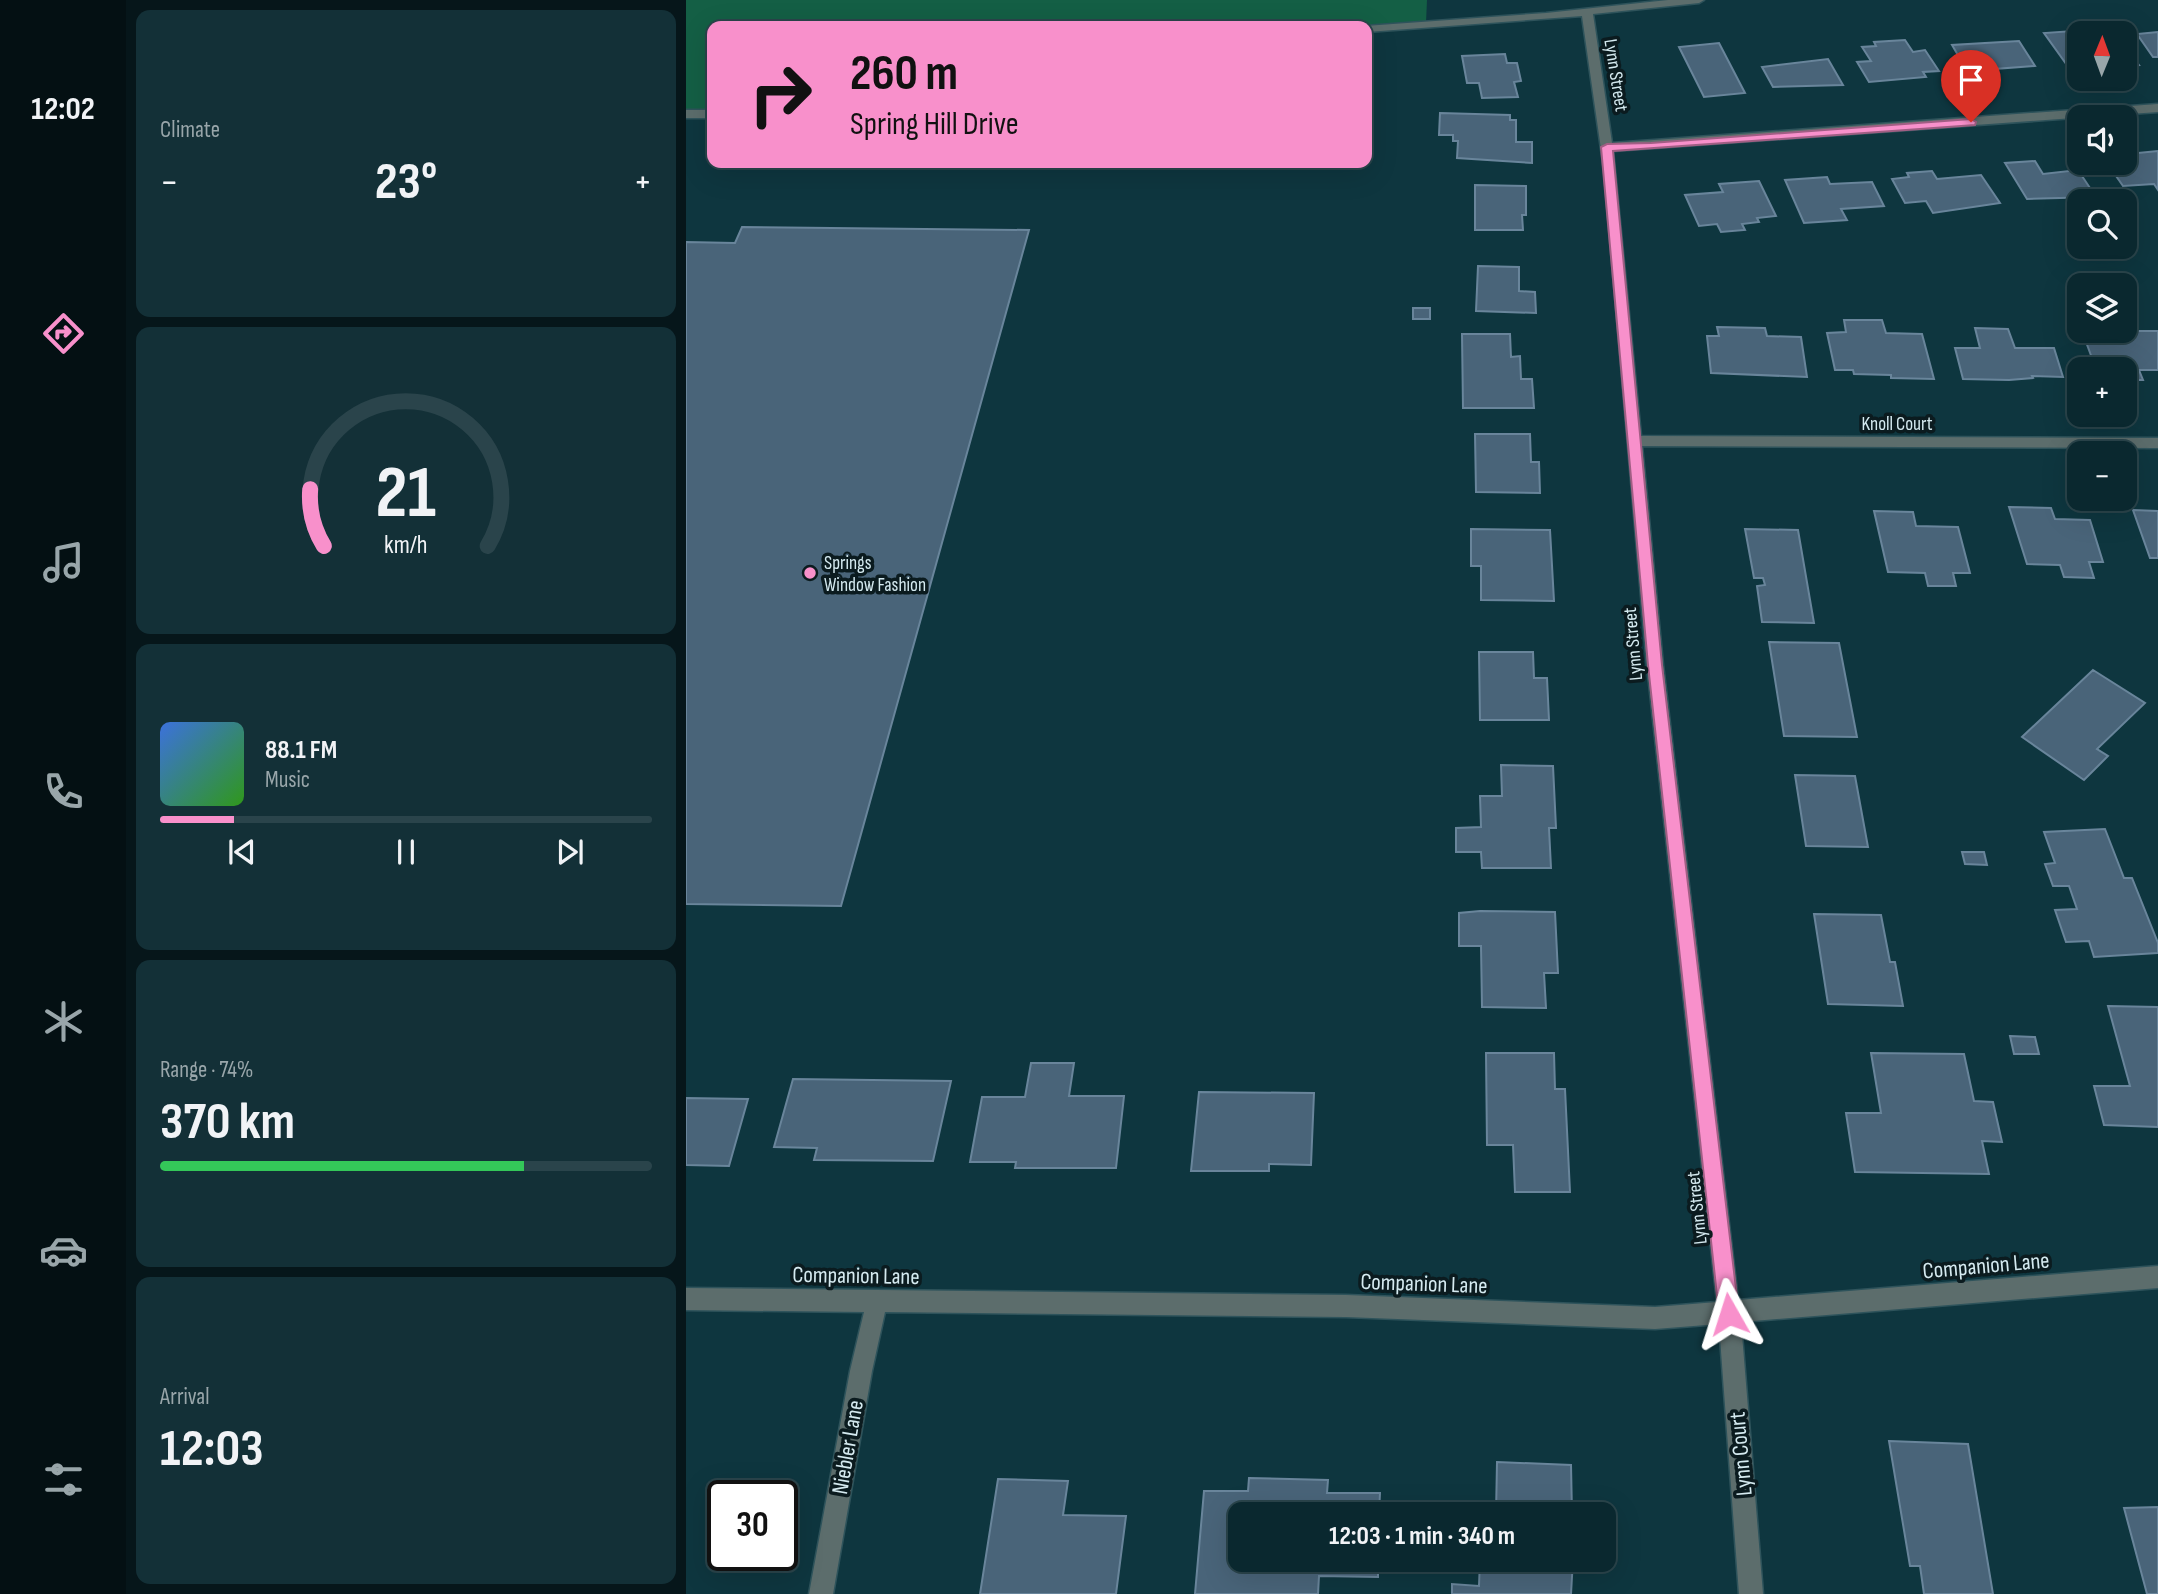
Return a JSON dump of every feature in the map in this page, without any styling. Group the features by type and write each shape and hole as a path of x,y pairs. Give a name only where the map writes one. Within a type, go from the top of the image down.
{"street":[{"path":"1372,29 1587,12 1699,0"},
{"name":"Lynn Street","path":"1587,12 1607,147 1655,665 1729,1314"},
{"path":"1607,147 1651,146 2158,108"},
{"path":"686,114 707,114"},
{"name":"Knoll Court","path":"1636,441 2158,443"},
{"name":"Companion Lane","path":"686,1299 1346,1306 1655,1318 2158,1277"},
{"name":"Niebler Lane","path":"821,1594 861,1371 877,1301"},
{"name":"Lynn Court","path":"1729,1314 1751,1594"}],"green space":[{"path":"686,0 1427,0 1426,23 1372,26 1372,21 707,21 707,114 686,114"}],"building":[{"path":"2067,31 2067,65 2044,33"},
{"path":"2158,32 2158,57 2153,57 2137,34"},
{"path":"1905,40 1913,52 1925,50 1939,71 1923,72 1926,77 1869,82 1857,62 1871,61 1862,47 1876,46 1874,42"},
{"path":"2019,41 2035,66 1995,69 1998,74 1970,76 1952,45"},
{"path":"1719,43 1745,93 1704,97 1679,47"},
{"path":"1505,54 1507,63 1517,63 1521,81 1514,82 1518,97 1482,98 1479,83 1467,83 1462,56"},
{"path":"1828,59 1843,85 1773,87 1762,67"},
{"path":"1440,113 1510,115 1510,120 1516,120 1516,142 1532,142 1532,163 1457,158 1458,141 1453,141 1453,135 1439,135"},
{"path":"2158,151 2158,190 2154,184 2123,186 2115,175 2137,175 2137,152"},
{"path":"2035,161 2043,174 2067,171 2067,175 2081,175 2091,189 2067,189 2067,198 2027,199 2005,163"},
{"path":"1932,171 1937,179 1981,175 2000,203 1933,213 1926,201 1905,203 1892,179 1909,177 1907,173"},
{"path":"1827,177 1830,184 1872,182 1884,206 1841,209 1847,220 1804,223 1785,180"},
{"path":"1759,181 1776,216 1757,218 1759,222 1742,224 1745,230 1721,232 1717,224 1699,226 1685,195 1723,192 1719,184"},
{"path":"1475,185 1526,186 1523,230 1475,230"},
{"name":"Springs Window Fashion","path":"742,227 1029,230 841,906 686,904 686,242 735,243"},
{"path":"1478,266 1519,267 1519,291 1535,292 1536,313 1476,311"},
{"path":"1413,308 1430,308 1430,319 1413,319"},
{"path":"1844,320 1882,320 1886,333 1922,334 1934,379 1891,378 1891,375 1854,374 1853,370 1835,370 1827,333 1846,332"},
{"path":"1717,327 1765,328 1767,336 1801,337 1807,377 1711,373 1707,336 1719,336"},
{"path":"1975,328 2008,329 2015,348 2054,348 2063,377 1963,379 1955,348 1980,348"},
{"path":"2137,331 2158,331 2158,370 2139,370 2143,380 2137,380 2137,357 2092,357 2086,343 2137,343"},
{"path":"1462,334 1510,334 1511,357 1520,356 1521,379 1532,379 1534,408 1463,408"},
{"path":"1475,434 1530,434 1531,462 1539,462 1540,493 1476,492"},
{"path":"2009,507 2051,508 2055,519 2090,520 2103,562 2089,562 2094,578 2064,577 2060,565 2027,564"},
{"path":"1874,511 1913,512 1916,526 1958,527 1970,573 1953,573 1956,586 1928,586 1925,573 1888,572"},
{"path":"2133,511 2158,511 2158,558 2150,558"},
{"path":"1471,529 1550,530 1554,601 1481,600 1481,566 1471,566"},
{"path":"1745,529 1798,530 1814,623 1762,622 1757,586 1765,585 1763,578 1754,578"},
{"path":"1769,642 1839,643 1857,737 1784,736"},
{"path":"1479,652 1533,652 1534,678 1547,678 1549,720 1480,720"},
{"path":"2093,670 2145,703 2097,749 2108,756 2084,780 2022,737"},
{"path":"1501,765 1553,766 1556,828 1549,828 1551,868 1482,868 1481,852 1456,852 1456,828 1481,827 1480,796 1502,796"},
{"path":"1795,775 1855,776 1868,847 1806,846"},
{"path":"2105,829 2124,878 2132,878 2158,943 2158,953 2094,957 2089,941 2066,942 2055,910 2077,909 2069,886 2053,886 2045,864 2055,863 2044,832"},
{"path":"1962,852 1984,852 1987,865 1965,864"},
{"path":"1555,912 1558,973 1544,973 1546,1008 1482,1007 1481,946 1459,946 1459,913"},
{"path":"1814,914 1881,915 1890,962 1895,962 1903,1006 1828,1004"},
{"path":"2108,1006 2158,1007 2158,1127 2104,1125 2094,1086 2130,1086"},
{"path":"2010,1036 2035,1037 2039,1054 2014,1054"},
{"path":"1486,1053 1554,1053 1555,1089 1565,1089 1570,1192 1515,1192 1513,1145 1487,1145"},
{"path":"1871,1053 1964,1054 1974,1101 1993,1102 2002,1142 1982,1141 1989,1174 1855,1172 1846,1113 1881,1113"},
{"path":"1031,1063 1074,1063 1069,1096 1124,1096 1116,1168 1015,1168 1016,1162 970,1162 982,1097 1025,1097"},
{"path":"793,1079 951,1081 933,1161 814,1160 817,1148 774,1147"},
{"path":"1199,1092 1314,1093 1311,1165 1269,1164 1269,1171 1191,1171"},
{"path":"686,1098 748,1099 729,1166 686,1165"},
{"path":"1889,1441 1968,1444 1993,1594 1924,1594 1920,1566 1910,1566"},
{"path":"1497,1462 1571,1465 1572,1502 1496,1502"},
{"path":"1249,1478 1328,1480 1327,1493 1380,1493 1380,1502 1228,1502 1228,1572 1378,1572 1378,1577 1319,1576 1318,1594 1195,1594 1204,1491 1248,1491"},
{"path":"998,1479 1068,1481 1063,1515 1126,1516 1116,1594 980,1594"},
{"path":"2158,1507 2158,1594 2147,1594 2124,1508"},
{"path":"1480,1572 1572,1572 1571,1594 1452,1594 1452,1584 1479,1586"}],"place":[{"name":"Springs Window Fashion","path":"810,573"}],"route":[{"path":"1729,1314 1655,665 1607,147 1971,122"}]}
